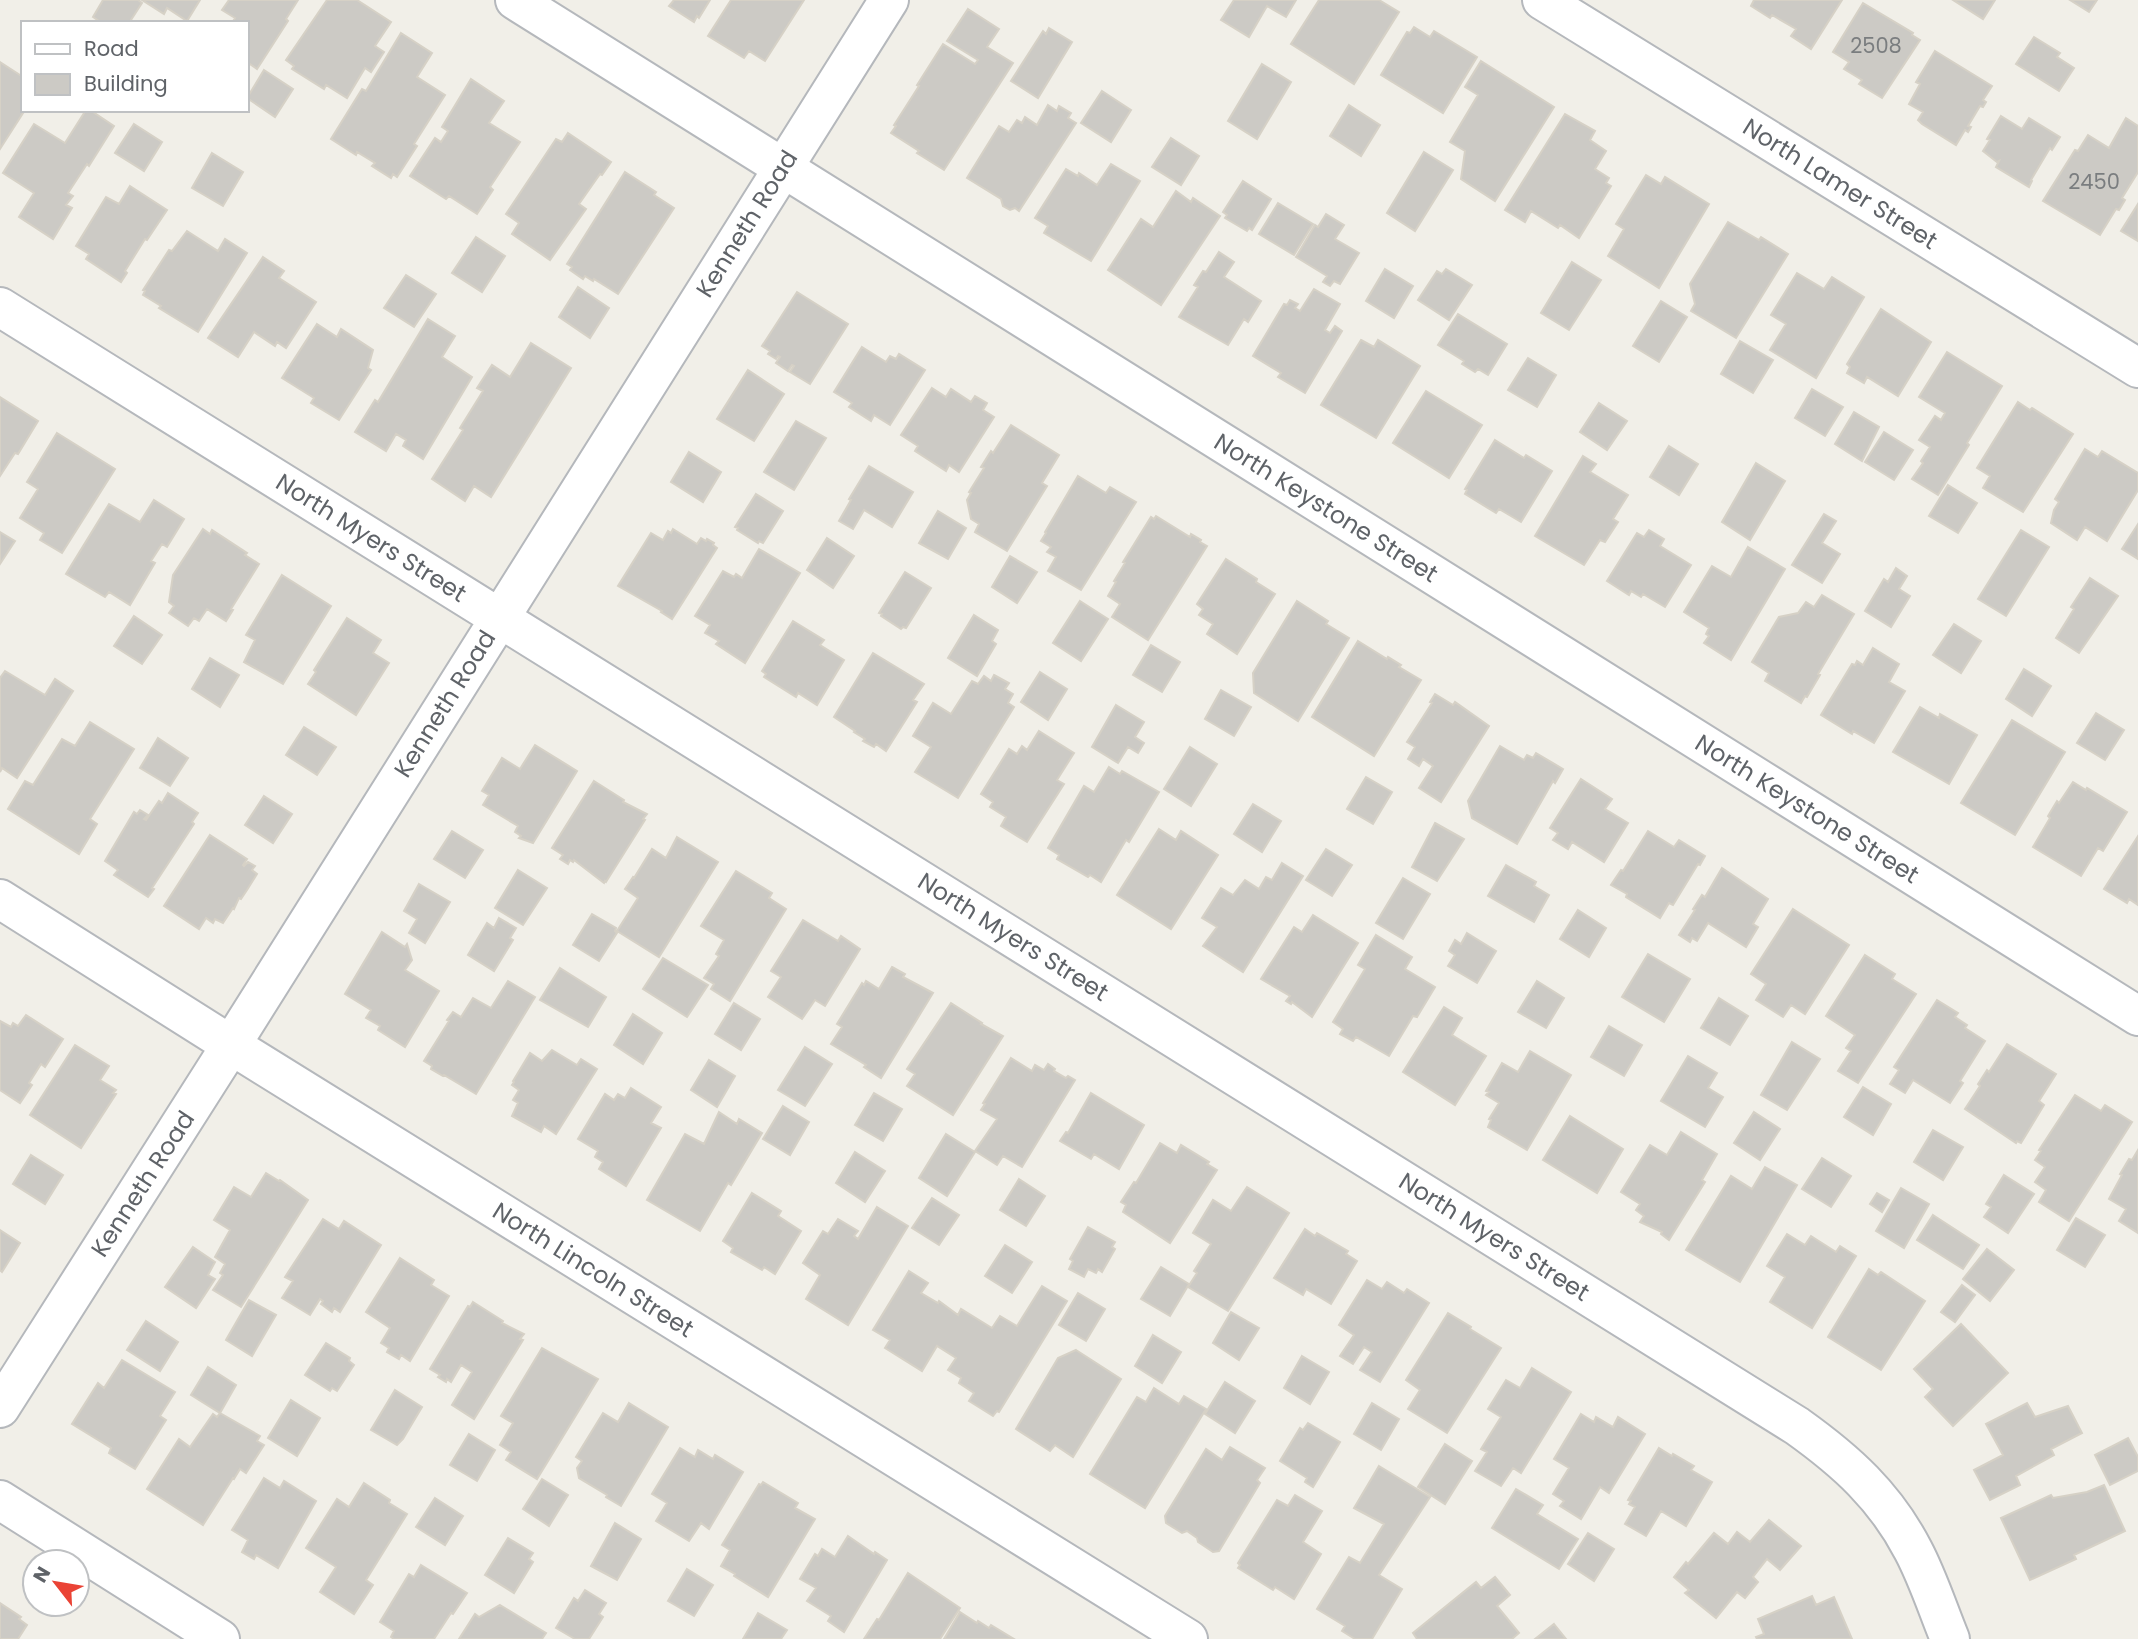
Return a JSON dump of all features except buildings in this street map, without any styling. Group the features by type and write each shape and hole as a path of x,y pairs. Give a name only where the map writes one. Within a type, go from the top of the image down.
{"street":[{"name":"North Keystone Street","path":"515,0 2138,1016"},
{"name":"Kenneth Road","path":"0,1408 889,0"},
{"name":"North Lamer Street","path":"1542,0 2138,368"},
{"name":"North Myers Street","path":"0,307 1806,1432 1849,1465 1874,1491 1895,1521 1914,1551 1950,1639"},
{"name":"North Lincoln Street","path":"0,899 1188,1639"},
{"path":"0,1500 220,1639"}]}
